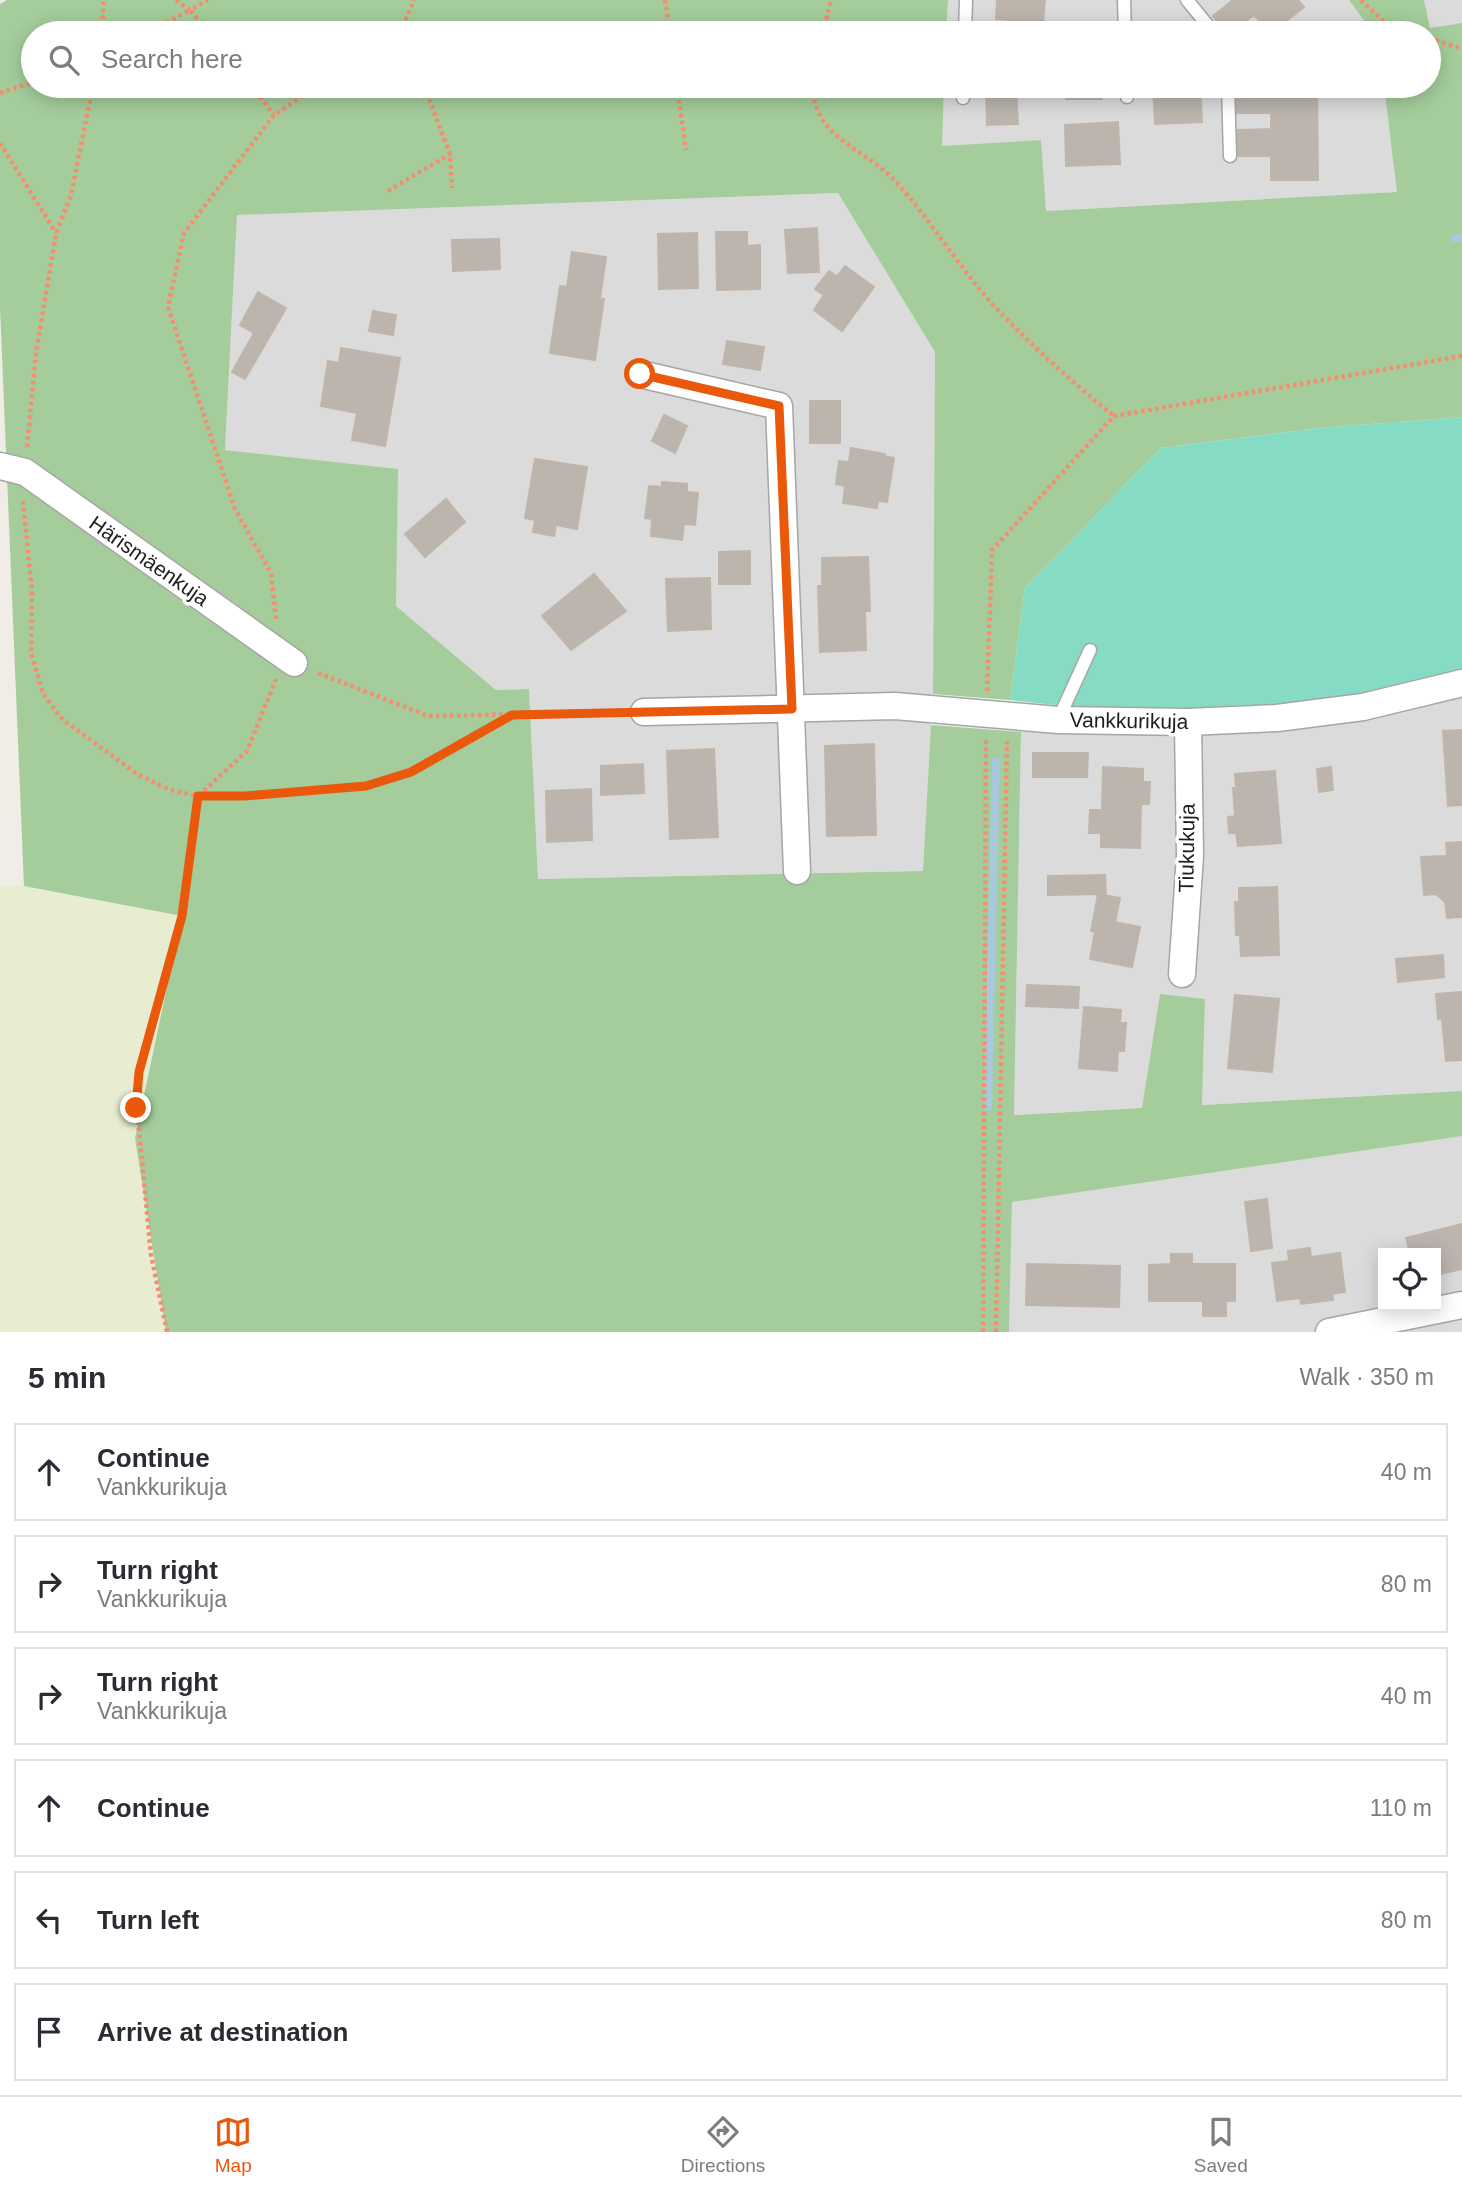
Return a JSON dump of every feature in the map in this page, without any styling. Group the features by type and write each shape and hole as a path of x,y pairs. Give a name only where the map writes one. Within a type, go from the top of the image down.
{"street":[{"path":"640,374 779,406 797,871"},
{"name":"Härismäenkuja","path":"12,469 287,659"},
{"name":"Vankkurikuja","path":"644,712 895,706 1058,720 1188,722 1277,718 1363,707 1462,683"},
{"name":"Tiukukuja","path":"1182,974 1190,856 1188,722"},
{"path":"1329,1332 1462,1305"}],"lane":[{"path":"965,21 966,0"},
{"path":"1124,0 1125,21"},
{"path":"1188,0 1205,21"},
{"path":"1228,98 1230,156"},
{"path":"1058,720 1090,650"}],"path":[{"path":"102,21 104,0"},
{"path":"176,0 199,21"},
{"path":"170,21 208,0"},
{"path":"407,21 414,0"},
{"path":"665,0 668,21"},
{"path":"826,21 831,0"},
{"path":"1362,0 1383,21"},
{"path":"1441,42 1462,49"},
{"path":"0,93 21,86"},
{"path":"91,98 71,195 56,234 36,353 12,469 23,504 32,592 31,652 43,694 62,719 137,774 170,790 198,796 245,796 366,786 411,772 512,715"},
{"path":"261,98 274,115"},
{"path":"167,1332 151,1255 136,1108 139,1072 182,916 198,796 247,751 276,677 287,659 271,573 235,509 168,307 184,233 274,115 300,98"},
{"path":"429,98 450,154 452,188"},
{"path":"679,98 686,150"},
{"path":"813,98 814,107 831,131 894,180 995,306 1062,374 1114,416"},
{"path":"0,143 56,234"},
{"path":"388,191 450,154"},
{"path":"287,659 428,716 644,712"},
{"path":"996,1332 1008,715"}],"shaded area":[{"path":"948,0 1349,0 1364,21 947,21"},
{"path":"1424,0 1462,0 1462,23 1441,27 1441,21 1428,21"},
{"path":"943,98 1386,98 1398,192 1045,211 941,147"},
{"path":"838,193 935,352 933,694 923,871 538,879 529,689 496,690 396,606 397,470 225,450 237,215"},
{"path":"1462,696 1462,1091 1202,1105 1205,999 1160,995 1142,1108 1014,1115 1021,732 1175,733"},
{"path":"1462,1136 1462,1332 1009,1332 1012,1202"}],"green space":[{"path":"7,0 948,0 947,21 21,21 21,98 944,98 942,146 1041,140 1046,211 1397,192 1385,98 1441,98 1441,26 1462,23 1462,417 1319,428 1161,448 1025,588 1010,700 933,694 935,352 838,193 237,215 225,450 398,469 396,606 496,690 529,689 538,879 923,871 931,725 1021,732 1014,1115 1142,1108 1160,994 1205,999 1202,1105 1462,1091 1462,1136 1012,1202 1009,1332 166,1332 135,1138 182,916 24,886 0,307 0,4"},
{"path":"1349,0 1424,0 1428,21 1364,21"},
{"path":"1462,417 1462,673 1340,700 1251,709 1187,711 1074,707 1010,700 1025,588 1161,448 1319,428"},
{"path":"0,885 24,886 182,916 135,1138 166,1332 0,1332"}],"building":[{"path":"997,0 1045,0 1043,21 996,19"},
{"path":"1233,0 1298,0 1304,7 1286,21 1260,21 1254,15 1246,21 1217,21 1213,16"},
{"path":"986,98 1017,98 1018,124 987,125"},
{"path":"1066,98 1102,98 1102,99"},
{"path":"1154,98 1201,98 1202,122 1155,124"},
{"path":"1237,98 1317,98 1318,180 1271,180 1271,156 1238,156 1238,130 1271,129 1271,113 1237,113"},
{"path":"1118,122 1120,164 1066,166 1065,125"},
{"path":"817,228 819,272 788,273 785,230"},
{"path":"716,232 747,232 747,246 760,245 760,289 717,290"},
{"path":"697,233 698,288 659,289 658,234"},
{"path":"499,239 500,269 453,271 452,240"},
{"path":"572,252 606,257 600,299 604,299 595,360 550,353 560,286 567,287"},
{"path":"845,266 874,287 842,331 814,310 824,295 815,289 829,271 837,276"},
{"path":"258,292 286,308 245,379 232,372 254,333 240,325"},
{"path":"373,311 396,315 393,335 369,331"},
{"path":"727,341 764,347 760,370 723,364"},
{"path":"341,348 400,358 385,446 352,440 357,413 321,406 328,361 339,363"},
{"path":"810,401 840,401 840,443 810,443"},
{"path":"664,415 687,426 675,453 652,441"},
{"path":"851,448 894,458 887,502 878,501 877,508 843,503 845,486 836,484 839,461 849,462"},
{"path":"535,459 587,467 577,529 556,525 554,536 533,532 535,520 525,518"},
{"path":"662,482 687,484 687,492 698,493 695,525 684,524 682,540 651,536 652,519 645,518 649,486 662,487"},
{"path":"446,499 465,522 425,557 405,534"},
{"path":"750,551 750,584 719,584 719,552"},
{"path":"868,557 870,611 865,611 866,650 820,652 818,586 822,586 822,558"},
{"path":"594,574 626,611 571,650 542,616"},
{"path":"710,578 711,629 668,631 666,579"},
{"path":"1462,730 1462,805 1448,806 1443,731"},
{"path":"874,744 876,835 827,836 825,746"},
{"path":"714,749 718,837 670,839 667,751"},
{"path":"1033,753 1088,753 1087,777 1033,777"},
{"path":"643,764 644,793 601,795 601,766"},
{"path":"1103,767 1143,769 1143,782 1150,782 1149,804 1141,804 1140,848 1101,847 1101,833 1089,833 1090,810 1102,810"},
{"path":"1331,767 1333,790 1319,792 1317,769"},
{"path":"1275,771 1281,843 1238,846 1236,833 1229,833 1228,817 1235,816 1235,774"},
{"path":"591,789 592,840 547,842 546,791"},
{"path":"1462,842 1462,917 1447,918 1445,902 1436,894 1424,895 1421,857 1447,856 1446,843"},
{"path":"1105,875 1106,894 1048,895 1048,876"},
{"path":"1277,887 1279,955 1241,956 1240,935 1236,935 1235,902 1239,902 1239,888"},
{"path":"1098,894 1120,898 1115,922 1140,927 1132,967 1090,959 1095,932 1091,931"},
{"path":"1443,955 1444,977 1398,982 1396,959"},
{"path":"1027,985 1079,987 1078,1008 1026,1006"},
{"path":"1462,992 1462,1060 1446,1061 1442,1019 1438,1019 1436,994"},
{"path":"1235,995 1279,999 1272,1072 1228,1068"},
{"path":"1084,1007 1121,1010 1120,1023 1126,1023 1124,1051 1118,1051 1117,1071 1079,1068"},
{"path":"1267,1199 1272,1248 1251,1251 1245,1202"},
{"path":"1462,1224 1462,1269 1441,1274 1441,1248 1409,1248 1406,1238"},
{"path":"1310,1248 1311,1257 1340,1253 1345,1292 1332,1294 1333,1300 1301,1304 1300,1298 1277,1301 1272,1263 1289,1261 1288,1251"},
{"path":"1171,1254 1192,1254 1192,1264 1235,1264 1235,1301 1226,1301 1226,1316 1203,1316 1203,1301 1149,1301 1149,1265 1171,1264"},
{"path":"1027,1264 1120,1266 1119,1307 1026,1305"}],"waterway":[{"path":"1455,238 1462,237"},
{"path":"988,1107 996,761"}],"route":[{"path":"136,1108 139,1072 182,916 198,796 245,796 366,786 411,772 512,715 792,709 779,406 640,374"}]}
